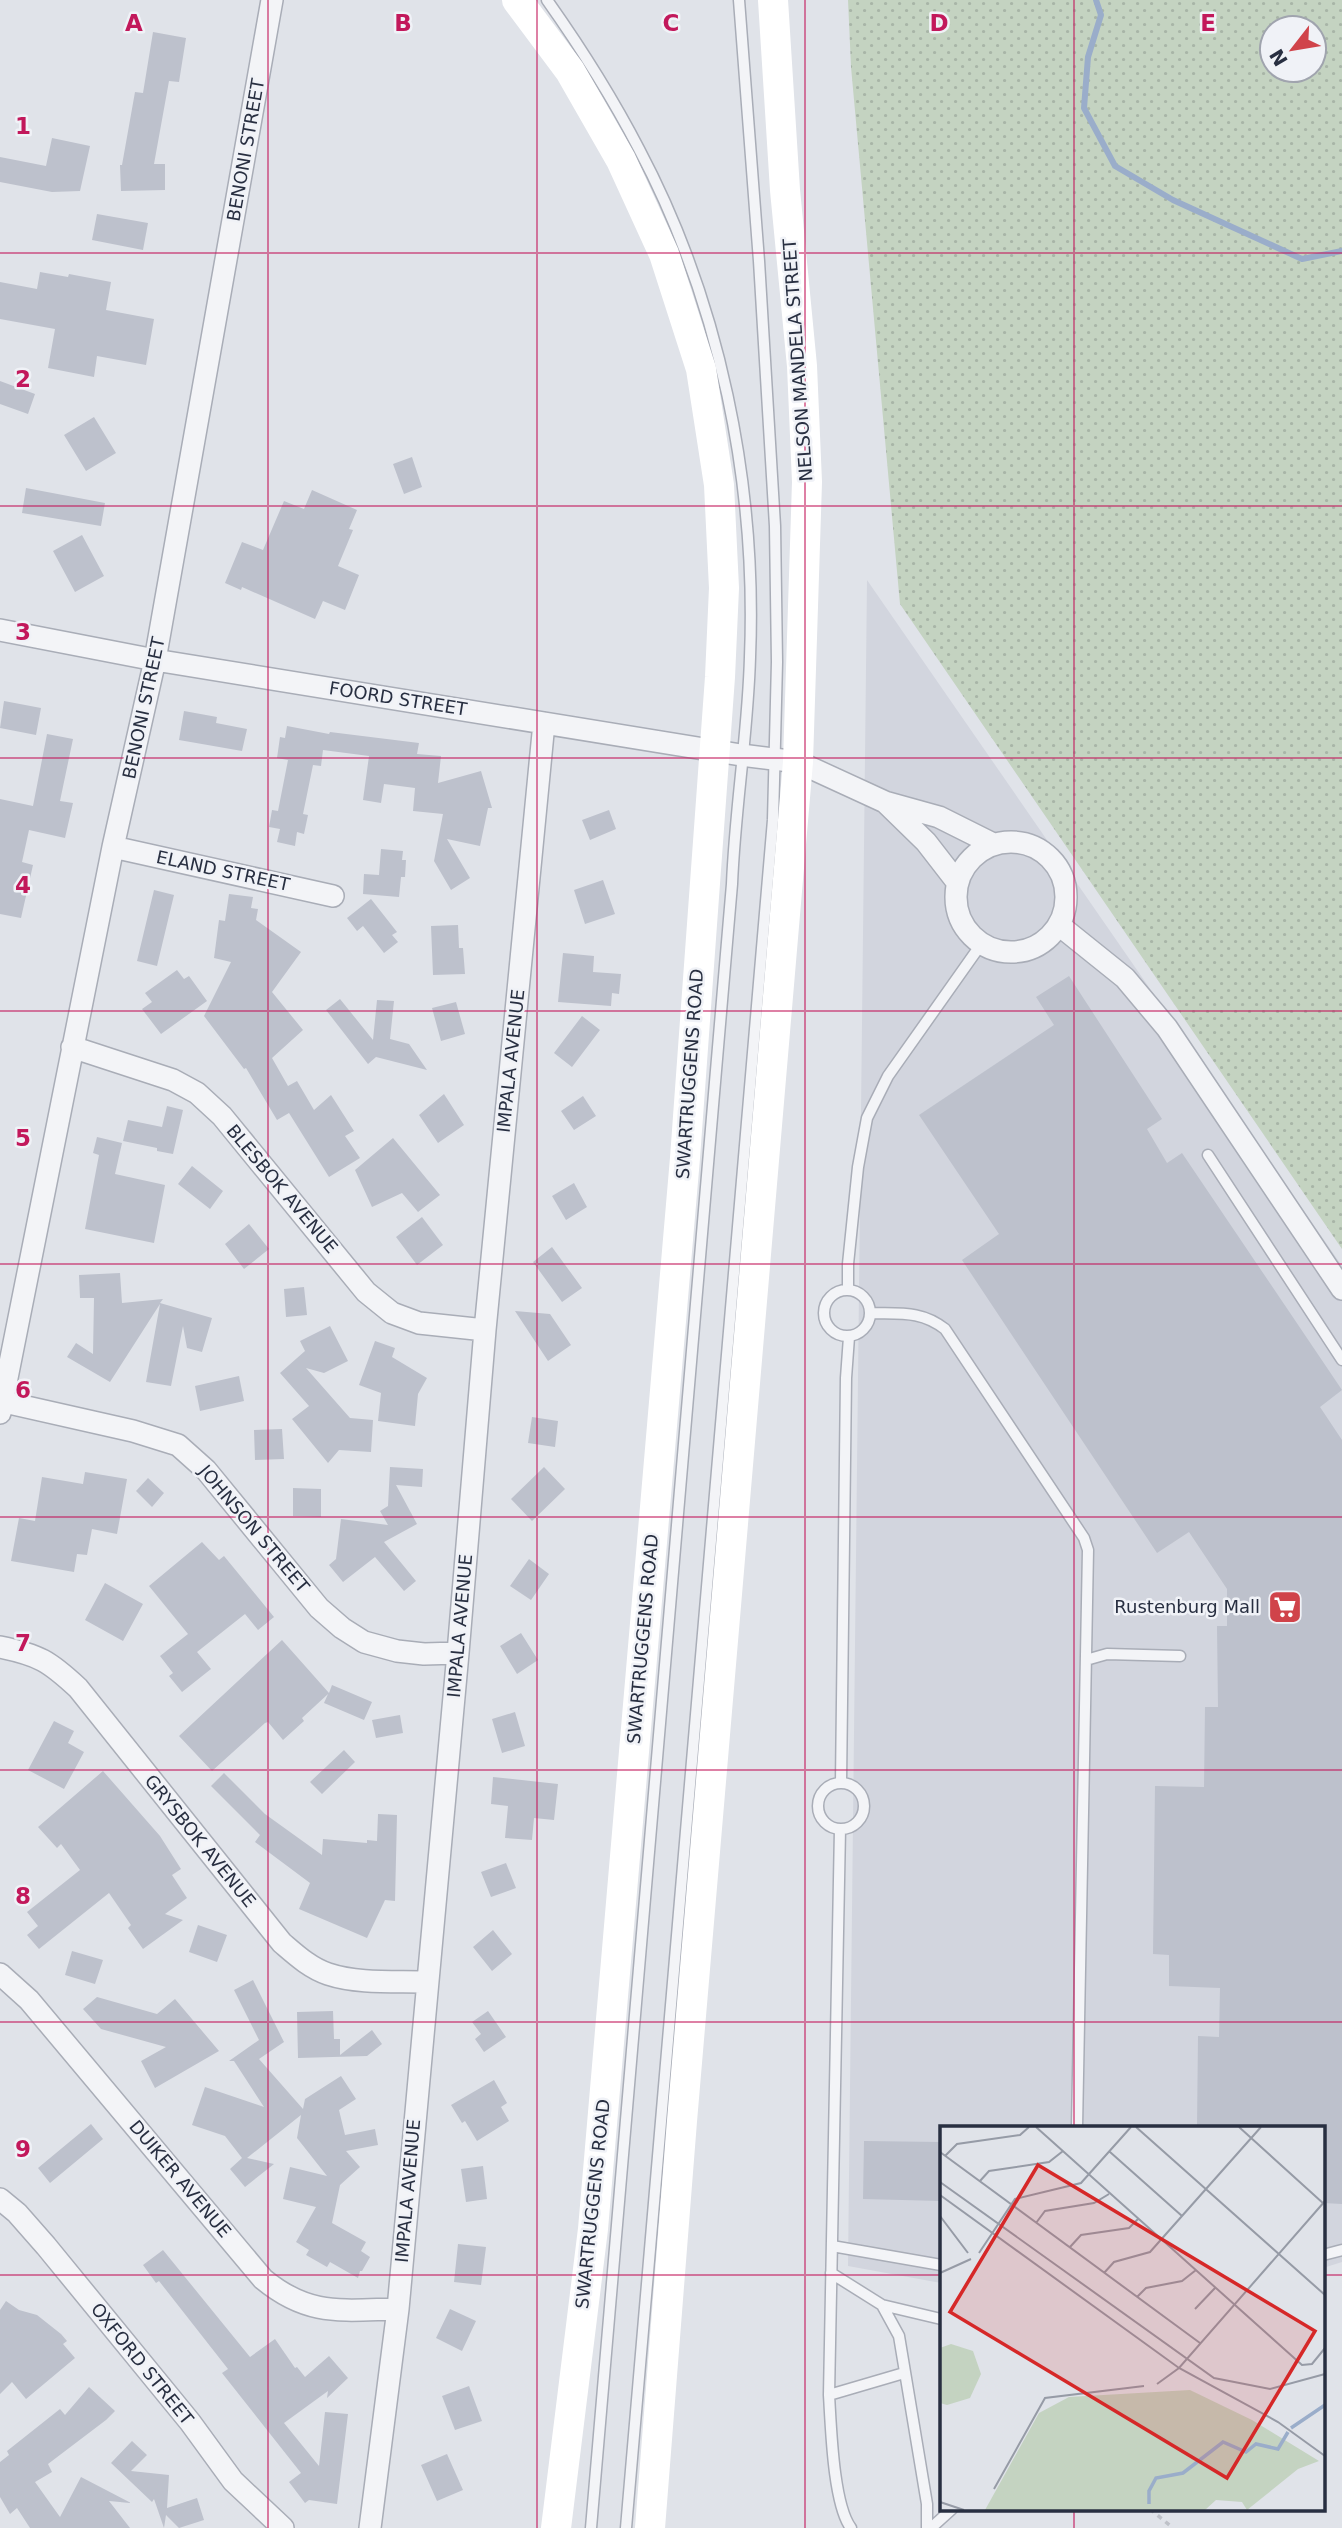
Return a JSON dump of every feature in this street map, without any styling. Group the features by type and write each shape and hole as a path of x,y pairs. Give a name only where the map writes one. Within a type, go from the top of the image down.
{"main road":[{"name":"SWARTRUGGENS ROAD","path":"517,0 570,71 621,160 664,254 701,369 719,485 724,588 720,677 727,752 685,1158 593,2230 556,2528"},
{"name":"NELSON MANDELA STREET","path":"773,0 785,190 802,366 807,482 786,760"},
{"path":"650,2528 786,760"}],"street":[{"name":"BENONI STREET","path":"1,1405 113,847 155,660 272,0"},
{"name":"FOORD STREET","path":"0,630 155,660 786,760 885,802"},
{"name":"IMPALA AVENUE","path":"370,2528 398,2309 485,1330 544,723"},
{"path":"885,802 939,817 993,844"},
{"path":"885,802 926,842 957,882"},
{"path":"1012,841 1031,845 1047,855 1059,869 1065,888 1065,907 1059,925 1033,948 1016,952 998,950 982,943 968,932 959,917 957,882 970,859 993,844 1012,841"},
{"name":"ELAND STREET","path":"113,847 333,895"},
{"path":"1059,925 1125,978 1151,1007 1342,1289"},
{"name":"BLESBOK AVENUE","path":"72,1047 173,1080 197,1093 222,1116 366,1292 391,1313 419,1323 485,1330"},
{"name":"JOHNSON STREET","path":"1,1405 133,1431 178,1445 206,1470 319,1608 342,1628 364,1643 397,1651 424,1654 458,1653"},
{"name":"GRYSBOK AVENUE","path":"0,1647 32,1653 55,1666 78,1688 282,1943 303,1961 325,1973 347,1979 426,1982"},
{"name":"DUIKER AVENUE","path":"0,1974 29,2000 263,2279 282,2295 305,2305 332,2310 398,2309"},
{"name":"OXFORD STREET","path":"0,2200 17,2213 46,2246 190,2422 233,2481 283,2528"}],"lane":[{"path":"547,0 608,93 640,150 687,257 713,334 740,466 747,533 750,657 727,752 730,912 590,2528"},
{"path":"626,2528 773,820 786,760 777,662 775,526 759,261 739,0"},
{"path":"848,1290 848,1264 858,1167 867,1118 888,1076 982,943"},
{"path":"1208,1155 1342,1360"},
{"path":"848,1290 862,1296 870,1313 868,1324 863,1330 849,1336 841,1336 828,1327 824,1313 834,1294 848,1290"},
{"path":"870,1313 915,1314 927,1317 945,1329 1084,1538 1088,1550 1077,2126"},
{"path":"841,1783 846,1378 849,1336"},
{"path":"1086,1660 1107,1654 1180,1656"},
{"path":"841,1783 856,1789 861,1795 864,1809 857,1823 840,1829 829,1826 823,1820 818,1806 823,1792 841,1783"},
{"path":"840,1829 828,2395 833,2458 847,2526"},
{"path":"832,2246 940,2265"},
{"path":"1324,2255 1342,2250"},
{"path":"831,2273 882,2305 940,2319"},
{"path":"882,2305 899,2336 929,2528"},
{"path":"828,2395 904,2373"},
{"path":"929,2528 951,2510"}],"path":[{"path":"1151,2510 1173,2528"}],"shaded area":[{"path":"867,580 1342,1266 1342,2262 1324,2268 1324,2126 940,2126 940,2283 848,2266"}],"green space":[{"path":"848,0 1342,0 1342,1249 900,604 851,67"}],"building":[{"path":"153,32 186,38 179,82 169,81 154,164 165,164 165,190 121,191 120,165 135,92 143,93"},
{"path":"52,138 90,146 80,191 52,192 0,182 0,157 46,166"},
{"path":"97,214 148,223 143,250 92,240"},
{"path":"40,272 111,282 106,310 154,319 146,365 97,356 94,377 48,368 55,329 0,319 0,282 37,289"},
{"path":"0,381 35,394 28,414 0,404"},
{"path":"94,417 116,453 86,471 64,435"},
{"path":"412,457 422,487 404,494 393,464"},
{"path":"26,488 105,503 101,526 22,513"},
{"path":"312,490 357,510 349,529 353,530 338,566 359,575 345,610 323,601 315,619 242,587 241,590 225,583 242,542 263,550 284,501 304,509"},
{"path":"82,535 104,576 75,592 53,551"},
{"path":"4,701 41,708 36,735 0,728"},
{"path":"184,711 217,717 216,723 247,729 242,751 179,740"},
{"path":"287,726 329,734 419,743 417,754 441,756 438,783 481,771 492,808 488,808 480,846 447,839 470,878 451,890 434,861 443,814 413,811 415,788 384,784 381,803 363,800 369,756 323,750 321,766 313,765 303,814 308,815 304,834 297,832 295,846 277,842 280,829 269,827 272,810 278,811 288,760 277,758 280,737 285,738"},
{"path":"47,734 73,739 60,801 73,803 65,838 29,830 22,862 33,865 21,918 0,914 0,799 33,806"},
{"path":"609,810 616,829 590,840 582,820"},
{"path":"381,849 403,851 402,860 406,860 405,877 401,877 399,897 363,894 364,874 379,875"},
{"path":"603,880 615,914 585,924 574,890"},
{"path":"154,890 174,895 157,966 137,961"},
{"path":"229,894 253,897 251,908 258,909 256,920 301,952 272,992 303,1030 272,1058 288,1086 297,1081 314,1110 331,1095 354,1131 345,1136 360,1158 329,1177 289,1113 277,1120 246,1068 244,1069 204,1016 231,962 214,958 219,920 225,921"},
{"path":"371,899 397,932 392,935 398,942 384,953 363,926 357,931 347,918"},
{"path":"458,925 459,948 463,948 465,974 433,975 431,926"},
{"path":"563,953 594,956 593,972 621,974 619,994 612,993 611,1006 558,1002"},
{"path":"177,970 184,979 189,976 207,1001 161,1034 142,1009 152,1002 145,993"},
{"name":"Rustenburg Mall","path":"1069,976 1162,1119 1147,1129 1167,1163 1182,1153 1342,1390 1320,1407 1342,1440 1342,2204 1324,2203 1324,2126 1197,2126 1198,2036 1219,2037 1220,1988 1169,1986 1169,1955 1153,1954 1155,1786 1204,1787 1205,1707 1218,1707 1217,1626 1227,1626 1227,1589 1189,1532 1157,1553 962,1260 999,1234 919,1115 1054,1025 1036,997"},
{"path":"340,999 373,1040 377,1000 394,1001 390,1039 409,1044 427,1070 376,1057 368,1064 326,1010"},
{"path":"456,1002 465,1034 441,1041 432,1008"},
{"path":"582,1016 600,1030 572,1067 554,1053"},
{"path":"444,1094 464,1125 438,1143 419,1115"},
{"path":"583,1096 596,1116 574,1130 561,1111"},
{"path":"167,1106 183,1110 173,1154 123,1141 128,1120 162,1127"},
{"path":"97,1137 122,1143 115,1174 165,1185 154,1243 85,1229 99,1155 93,1153"},
{"path":"393,1138 440,1195 418,1212 402,1193 372,1207 355,1170"},
{"path":"192,1166 223,1191 210,1209 178,1184"},
{"path":"574,1183 587,1207 566,1220 552,1196"},
{"path":"422,1217 443,1245 417,1265 396,1237"},
{"path":"249,1224 269,1249 244,1269 225,1244"},
{"path":"552,1247 582,1288 562,1302 533,1262"},
{"path":"120,1273 122,1303 163,1299 160,1303 212,1318 202,1352 187,1348 183,1326 171,1386 146,1382 160,1304 110,1382 67,1357 76,1343 93,1354 94,1298 80,1298 79,1275"},
{"path":"304,1287 307,1315 286,1317 284,1289"},
{"path":"515,1311 550,1314 571,1345 548,1361"},
{"path":"330,1326 348,1361 324,1373 306,1368 350,1418 373,1420 371,1452 339,1450 328,1463 292,1419 309,1406 280,1373 305,1351 300,1341"},
{"path":"375,1341 395,1348 392,1357 427,1378 418,1394 415,1426 378,1421 381,1393 359,1385"},
{"path":"239,1376 244,1401 200,1411 195,1386"},
{"path":"532,1417 558,1421 555,1447 528,1443"},
{"path":"282,1429 284,1459 255,1460 254,1430"},
{"path":"390,1467 423,1469 422,1487 396,1485 417,1524 384,1542 416,1581 404,1591 375,1557 343,1582 329,1565 336,1559 341,1519 388,1525 380,1511 388,1506"},
{"path":"544,1467 565,1489 532,1521 511,1499"},
{"path":"85,1472 127,1479 117,1534 92,1529 87,1555 77,1554 74,1572 11,1561 19,1518 35,1521 42,1477 83,1484"},
{"path":"148,1478 164,1493 152,1507 136,1491"},
{"path":"293,1488 321,1489 321,1517 293,1516"},
{"path":"202,1542 219,1560 224,1556 274,1617 258,1630 245,1614 197,1652 211,1669 182,1692 169,1676 173,1673 160,1656 188,1634 149,1586"},
{"path":"529,1559 549,1574 531,1600 510,1586"},
{"path":"105,1583 143,1604 123,1641 85,1620"},
{"path":"521,1633 538,1660 517,1674 500,1646"},
{"path":"282,1640 329,1693 332,1685 372,1702 364,1720 324,1703 328,1694 283,1740 268,1722 265,1723 212,1771 179,1736"},
{"path":"515,1712 525,1746 502,1753 492,1719"},
{"path":"400,1715 403,1733 376,1738 372,1720"},
{"path":"54,1721 74,1731 68,1743 84,1752 64,1789 28,1770"},
{"path":"344,1750 355,1762 322,1794 310,1782"},
{"path":"103,1771 160,1836 181,1869 172,1875 187,1898 165,1914 183,1920 143,1949 128,1928 131,1925 109,1893 39,1949 27,1935 38,1926 27,1912 80,1870 61,1844 57,1848 38,1827"},
{"path":"224,1773 265,1814 322,1855 323,1839 367,1843 367,1840 377,1841 378,1814 397,1815 395,1901 385,1900 367,1938 299,1909 310,1883 255,1842 260,1835 211,1786"},
{"path":"493,1777 558,1784 554,1820 534,1818 532,1840 505,1838 508,1806 491,1804"},
{"path":"506,1863 516,1888 491,1897 481,1872"},
{"path":"198,1925 227,1935 217,1962 189,1952"},
{"path":"493,1930 512,1954 492,1971 473,1947"},
{"path":"72,1951 103,1960 95,1984 65,1975"},
{"path":"253,1980 284,2042 259,2059 303,2109 305,2099 341,2076 356,2099 339,2110 345,2135 375,2129 378,2145 346,2151 360,2167 340,2185 332,2223 366,2242 361,2251 370,2257 358,2278 330,2262 327,2267 306,2255 309,2250 296,2242 316,2207 283,2199 290,2167 327,2176 297,2138 301,2115 247,2158 274,2164 245,2187 230,2169 242,2158 225,2136 192,2125 205,2087 264,2107 234,2061 229,2061 259,2040 234,1990"},
{"path":"97,1997 157,2014 175,1999 219,2051 155,2088 141,2061 166,2047 101,2029 83,2009"},
{"path":"333,2011 334,2039 340,2039 340,2055 372,2030 382,2044 367,2056 298,2058 297,2012"},
{"path":"488,2011 506,2037 484,2052 475,2039 481,2034 472,2022"},
{"path":"494,2080 507,2103 501,2107 509,2121 477,2141 451,2105"},
{"path":"91,2124 103,2139 50,2183 38,2168"},
{"path":"864,2141 940,2142 940,2201 863,2199"},
{"path":"483,2166 487,2199 466,2202 461,2169"},
{"path":"458,2244 486,2247 481,2285 454,2282"},
{"path":"163,2250 250,2357 275,2339 295,2368 305,2377 329,2356 348,2378 327,2398 328,2391 284,2423 319,2466 325,2412 348,2414 337,2504 309,2500 305,2503 289,2482 301,2473 222,2373 228,2369 159,2281 156,2283 143,2265"},
{"path":"6,2301 19,2310 37,2315 61,2334 67,2341 63,2344 75,2358 26,2399 12,2382 0,2394 0,2310"},
{"path":"450,2309 476,2321 462,2351 436,2338"},
{"path":"469,2386 482,2421 455,2430 442,2396"},
{"path":"89,2387 115,2411 48,2464 52,2472 35,2482 60,2517 81,2477 131,2503 109,2501 130,2528 30,2528 17,2508 10,2514 0,2497 0,2462 9,2455 7,2451 60,2409 65,2415"},
{"path":"132,2441 147,2455 131,2471 169,2475 167,2508 197,2498 204,2520 179,2528 166,2515 164,2528 154,2499 152,2502 111,2463"},
{"path":"447,2454 463,2490 437,2501 421,2465"}],"waterway":[{"path":"1096,0 1101,15 1088,57 1084,108 1115,166 1173,200 1302,259 1342,251"}],"place":[{"name":"Rustenburg Mall","path":"1285,1607"}]}
